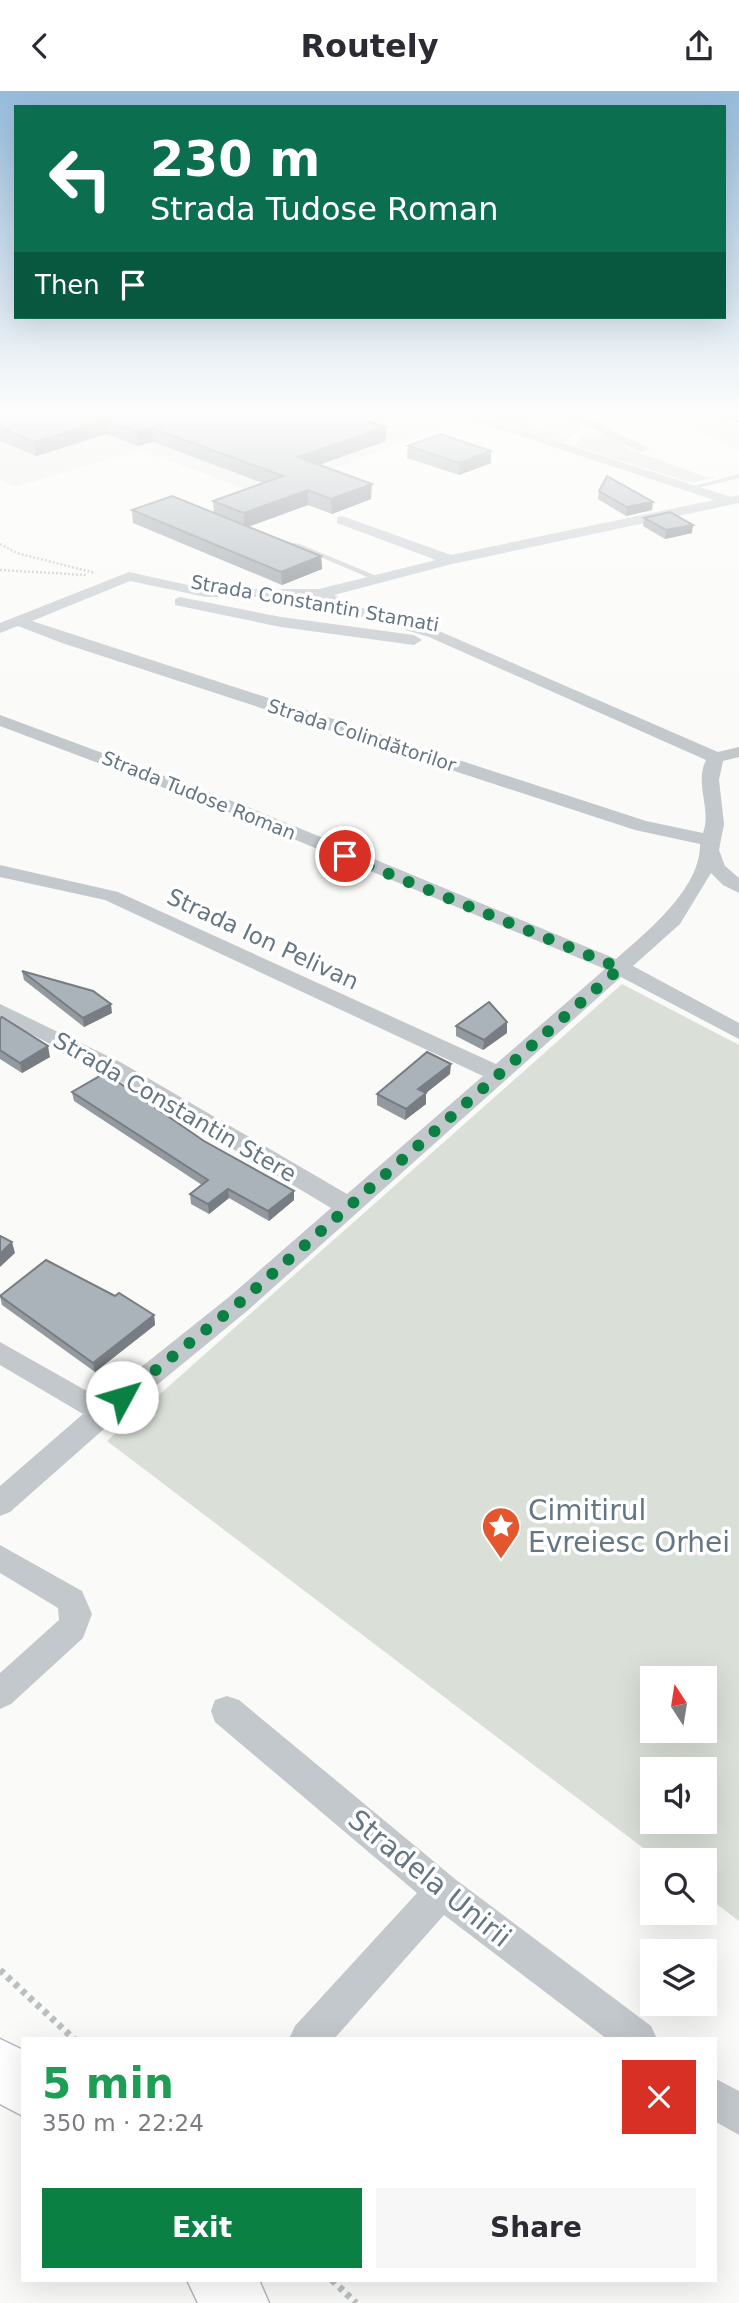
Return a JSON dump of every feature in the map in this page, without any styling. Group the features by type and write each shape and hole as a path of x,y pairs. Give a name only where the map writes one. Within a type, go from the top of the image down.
{"street":[{"path":"0,628 106,579 129,576 206,593 319,593 382,580 450,560 671,515"},
{"path":"342,520 450,560"},
{"name":"Strada Constantin Stamati","path":"106,579 211,610 341,632 410,639 474,652"},
{"name":"Strada Constantin Stamati","path":"319,593 351,609 434,634 716,758"},
{"name":"Strada Colindătorilor","path":"19,621 68,640 710,848"},
{"name":"Strada Tudose Roman","path":"0,720 242,811 620,968 739,1032"},
{"path":"0,1504 103,1413 238,1304 673,920 710,848 716,823 709,769 716,758 739,752"},
{"path":"710,848 724,878 739,887"},
{"name":"Strada Ion Pelivan","path":"0,871 111,896 498,1074"},
{"name":"Strada Constantin Stere","path":"0,1010 114,1069 349,1207"},
{"path":"0,1352 103,1413"},
{"path":"0,1558 71,1600 76,1615 72,1628 0,1694"},
{"name":"Stradela Unirii","path":"228,1711 442,1891 635,2037"},
{"path":"311,2037 442,1891"},
{"path":"0,2066 21,2086"},
{"path":"717,2099 739,2115"},
{"path":"219,2282 239,2303"}],"lane":[{"path":"267,541 298,545 382,580"}],"path":[{"path":"0,544 17,553 106,579"},
{"path":"0,570 106,579"},
{"path":"0,1970 72,2037"},
{"path":"334,2282 356,2303"}],"shaded area":[{"name":"Cimitirul Evreiesc Orhei","path":"622,984 739,1045 739,1921 717,1904 717,1848 643,1848 107,1441"}],"building":[{"path":"145,515 220,515 321,556 281,572"},
{"path":"676,515 693,525 666,530 644,518"},
{"path":"22,971 93,991 111,1004 83,1018"},
{"path":"489,1002 507,1022 484,1040 456,1026"},
{"path":"2,1017 48,1046 20,1063 0,1050"},
{"path":"427,1052 451,1064 418,1089 426,1093 406,1109 377,1094"},
{"path":"105,1073 204,1141 294,1191 268,1211 228,1189 208,1204 190,1194 208,1180 72,1092"},
{"path":"0,1236 12,1242 0,1254"},
{"path":"46,1260 115,1296 119,1293 154,1315 93,1363 0,1296"}],"place":[{"name":"Cimitirul Evreiesc Orhei","path":"501,1560"}],"route":[{"path":"122,1397 238,1304 620,968 345,856"}]}
